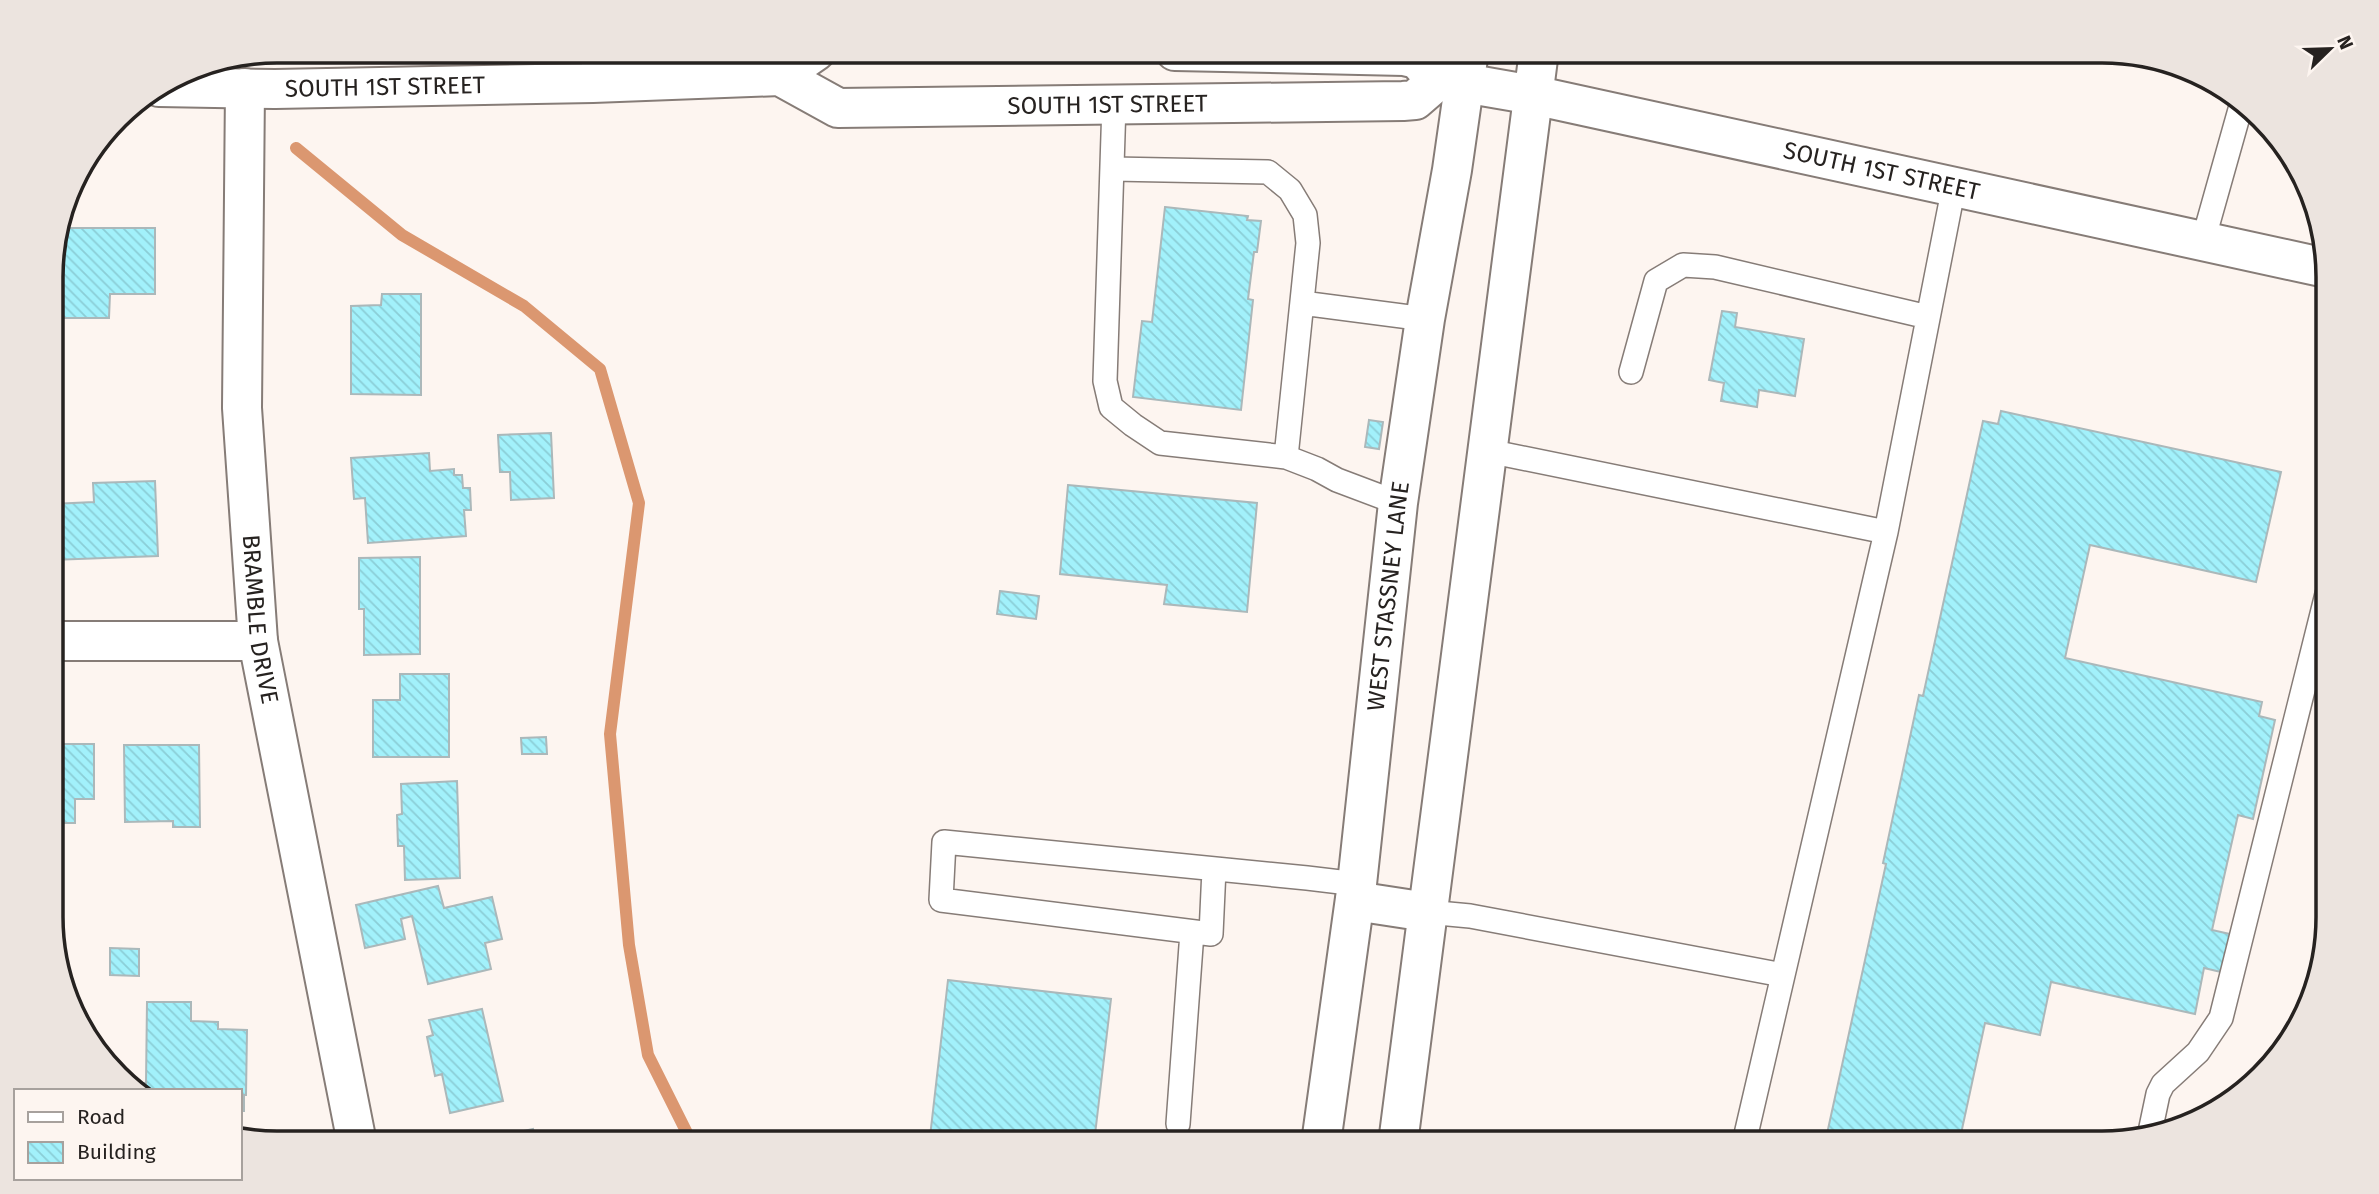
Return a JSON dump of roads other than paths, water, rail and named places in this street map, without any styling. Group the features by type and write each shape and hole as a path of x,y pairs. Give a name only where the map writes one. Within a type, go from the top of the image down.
{"main road":[{"path":"1429,63 1457,72"},
{"path":"1400,1131 1537,63"},
{"name":"SOUTH 1ST STREET","path":"177,88 245,88 593,67 768,68 838,108 1307,104 1415,100 1457,72 1533,95 2315,266"},
{"name":"WEST STASSNEY LANE","path":"1323,1131 1356,892 1398,502 1425,319 1452,170 1457,72"},
{"name":"BRAMBLE DRIVE","path":"245,88 242,408 258,641 355,1131"},
{"path":"63,642 258,641"},
{"path":"1356,892 1427,912"}],"lane":[{"path":"1114,104 1105,381 1111,407 1160,443 1286,457 1317,468 1337,480 1398,502"},
{"path":"2203,241 2239,113"},
{"path":"1113,169 1268,172 1290,190 1305,215 1308,243 1286,457"},
{"path":"1747,1131 1886,532 1954,186"},
{"path":"1631,372 1656,281 1683,265 1715,268 1928,317"},
{"path":"1302,303 1425,319"},
{"path":"1488,451 1886,532"},
{"path":"2151,1125 2158,1094 2164,1084 2198,1052 2221,1018 2316,637"},
{"path":"1214,869 1211,934 941,900 944,842 1214,869 1356,892"},
{"path":"1427,912 1470,916 1783,975"},
{"path":"1178,1124 1192,932"}],"waterway":[{"path":"296,148 402,235 524,306 600,369 639,503 610,734 629,945 648,1055 686,1131"}]}
